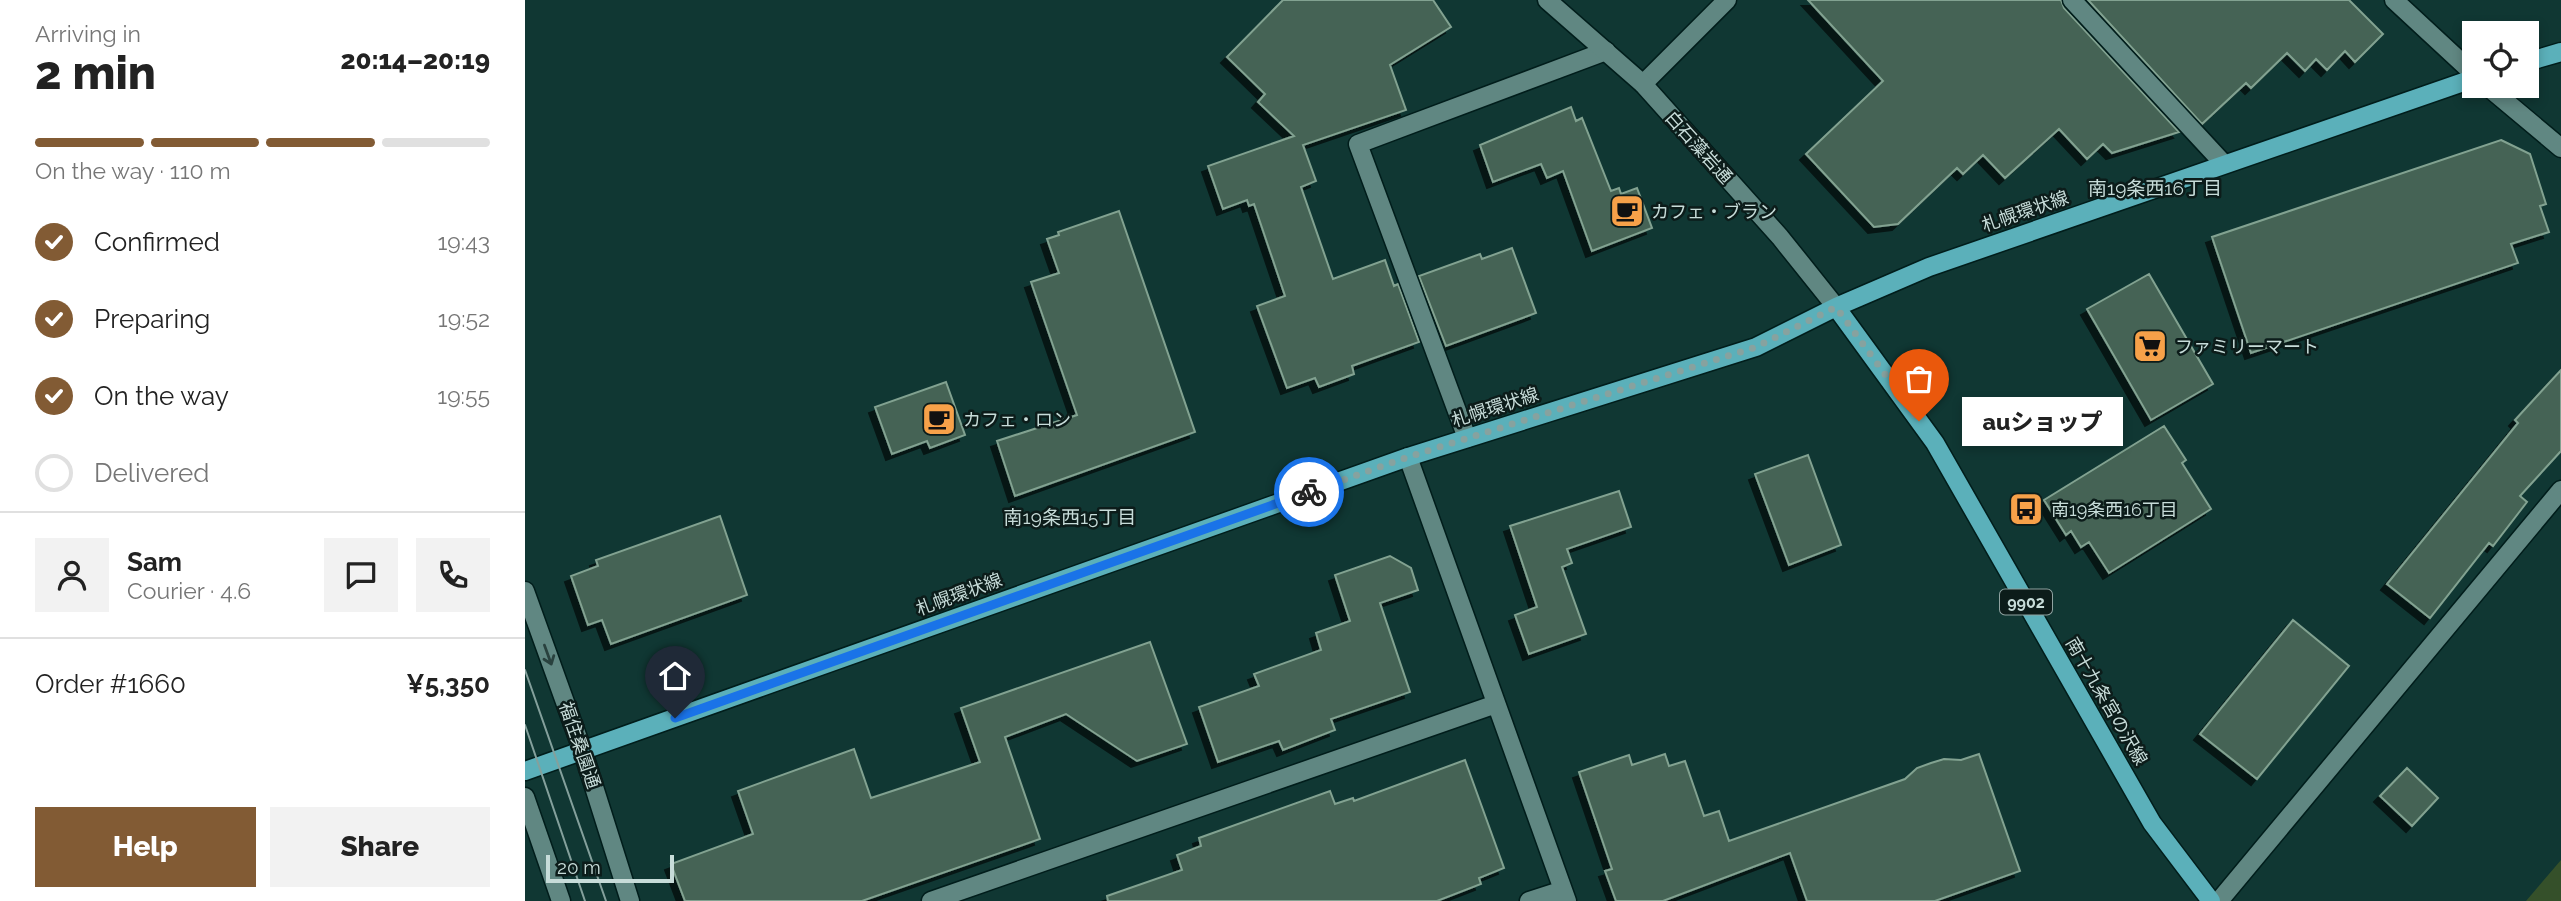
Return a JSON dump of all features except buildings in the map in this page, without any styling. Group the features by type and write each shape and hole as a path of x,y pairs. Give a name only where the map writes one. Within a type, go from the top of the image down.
{"main road":[{"path":"2539,58 2561,52"},
{"name":"札幌環状線","path":"525,771 1408,457 1756,347 1836,307 1929,267 2462,81"},
{"name":"南十九条宮の沢線","path":"1836,307 1935,443 2152,823 2211,901"}],"street":[{"name":"白石藻岩通","path":"1547,0 1643,84 1780,237 1836,307"},
{"path":"1643,84 1727,0"},
{"path":"2072,0 2224,164"},
{"path":"2394,0 2462,64"},
{"path":"1467,438 1358,144 1607,51"},
{"path":"2501,98 2561,148"},
{"path":"1408,457 1565,895 1529,901"},
{"path":"2219,901 2561,490"},
{"name":"福住桑園通","path":"525,591 583,752 630,901"},
{"path":"931,901 1496,704"},
{"path":"525,797 561,901"}],"green space":[{"path":"2561,860 2561,901 2526,901"}],"tram line":[{"path":"525,670 606,901"},
{"path":"525,725 585,901"}],"way so far":[{"path":"1309,492 1408,457 1756,347 1836,307 1919,421"}],"place":[{"name":"カフェ・ブラン","path":"1627,211"},
{"name":"ファミリーマート","path":"2150,346"},
{"name":"カフェ・ロン","path":"939,419"},
{"name":"auショップ","path":"1919,421"},
{"name":"南19条西16丁目","path":"2026,509"}],"district":[{"name":"南19条西16丁目","path":"2155,188"},
{"name":"南19条西15丁目","path":"1070,517"}],"route":[{"path":"675,718 1309,492"}]}
